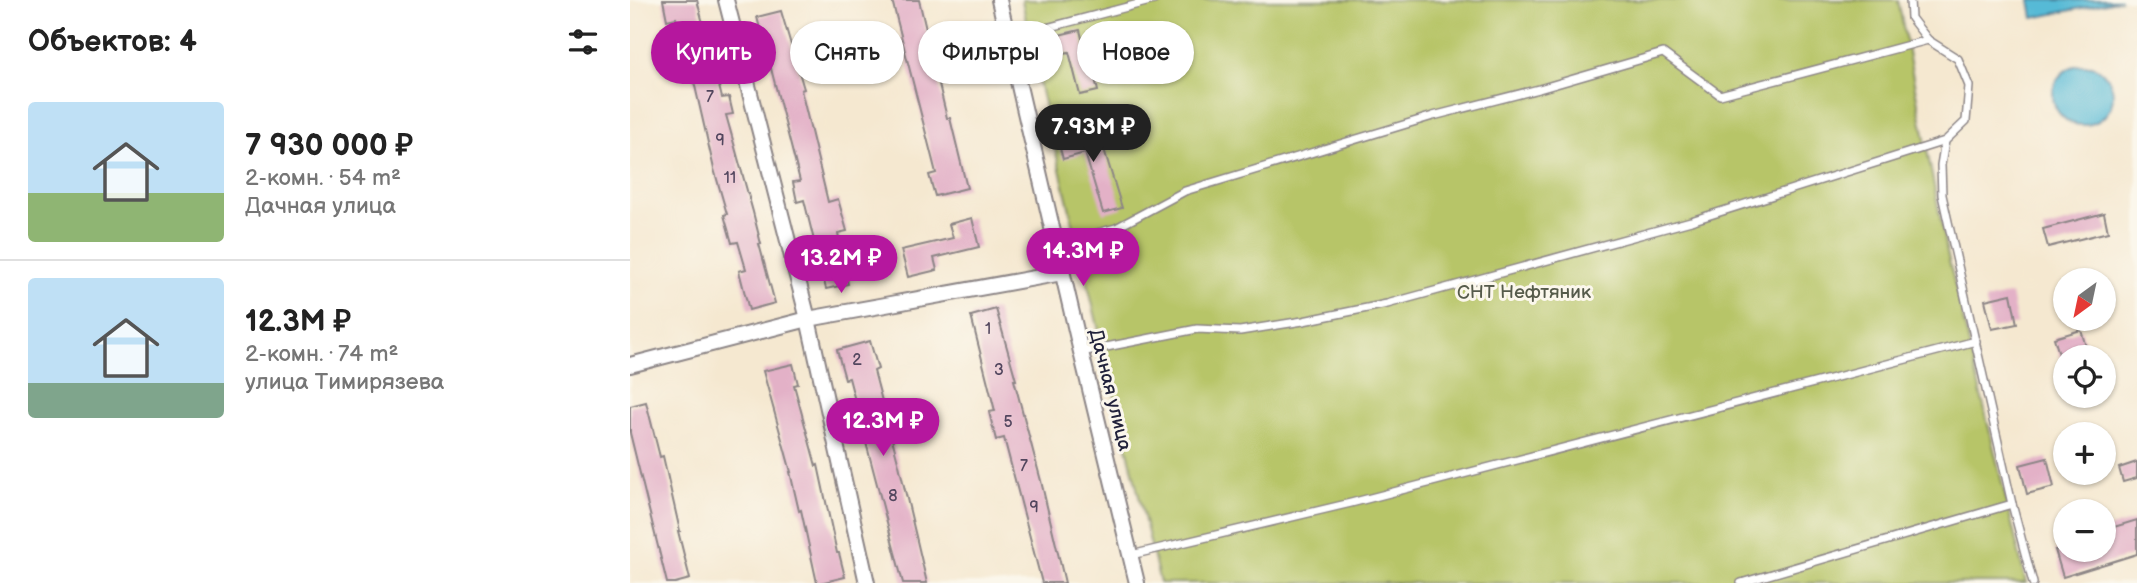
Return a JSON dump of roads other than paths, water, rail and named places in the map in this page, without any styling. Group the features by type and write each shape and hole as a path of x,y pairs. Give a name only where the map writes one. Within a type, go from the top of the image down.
{"street":[{"path":"726,0 808,319 867,583"},
{"name":"Дачная улица","path":"999,0 1004,21"},
{"name":"Дачная улица","path":"1018,84 1137,583"},
{"path":"630,365 808,319 1062,273"}],"lane":[{"path":"1063,24 1154,0"},
{"path":"1080,352 1197,328 1240,331 1387,304 1690,221 1945,141 1966,121 1969,86 1958,59 1928,40 1911,18 1910,0"},
{"path":"1055,244 1116,229 1185,191 1433,116 1662,53 1720,95 1928,40"},
{"path":"1945,141 1941,165 1942,195 2012,504 2033,583"},
{"path":"1130,555 1351,503 1976,341"},
{"path":"1741,583 2012,504"}],"water":[{"path":"2030,0 2121,0 2033,18"},
{"path":"2077,65 2089,65 2108,78 2113,95 2111,107 2100,120 2089,125 2077,125 2058,112 2053,101 2053,89 2066,70"}],"park label":[{"name":"СНТ Нефтяник","path":"1524,292"}]}
